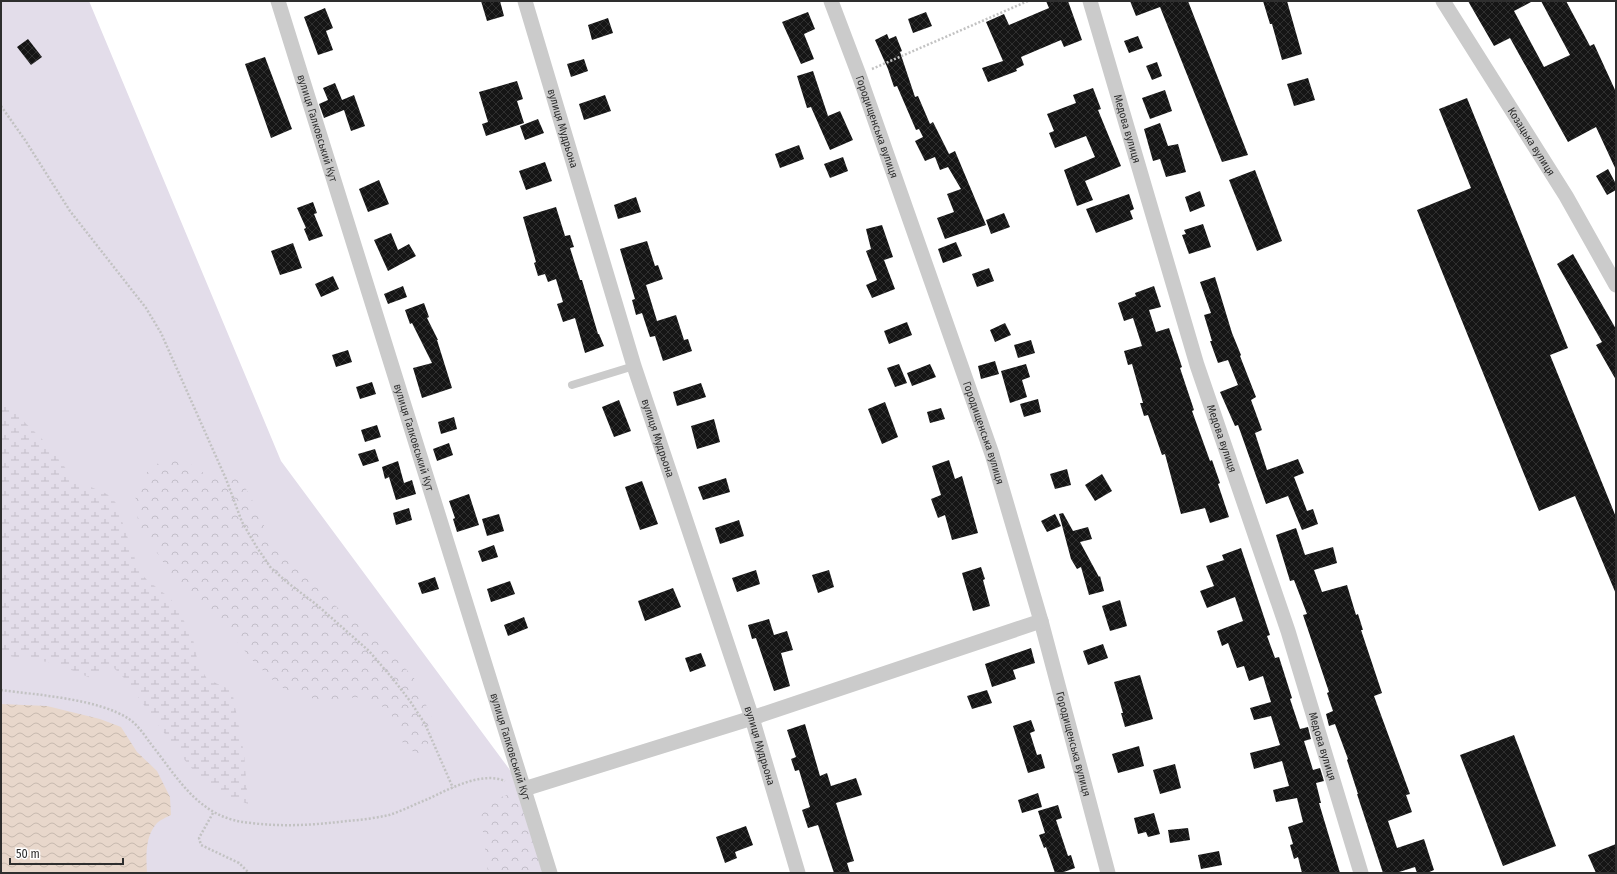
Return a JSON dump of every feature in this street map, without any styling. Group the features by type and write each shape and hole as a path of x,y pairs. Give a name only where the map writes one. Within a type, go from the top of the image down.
{"street":[{"name":"вулиця Галковський Кут","path":"278,1 550,873"},
{"name":"вулиця Мудрьона","path":"525,1 634,366 752,718 798,873"},
{"name":"Городищенська вулиця","path":"831,1 859,74 992,454 1042,621 1108,873"},
{"name":"Медова вулиця","path":"1090,1 1196,365 1288,631 1361,873"},
{"name":"Козацька вулиця","path":"1443,1 1566,196 1616,285"},
{"path":"524,790 752,718 1042,621"}],"lane":[{"path":"572,385 634,366"}],"path":[{"path":"859,74 1028,1"},
{"path":"1,106 25,140 70,211 146,308 160,333 226,479 242,522 256,546 271,568 317,605 369,651 393,679 410,701 424,724 453,788"},
{"path":"1,690 102,706 118,712 131,720 192,796 213,813 232,821 310,826 388,815 468,782 491,778 502,779 524,790"},
{"path":"213,813 199,838 201,845 239,863 248,873"}],"green space":[{"path":"1,1 89,1 281,461 524,789 550,873 1,873"},
{"path":"1,402 8,406 44,441 75,480 107,494 116,503 139,571 147,580 170,598 180,613 193,639 198,663 207,679 229,689 233,696 244,753 248,804 221,793 199,777 178,752 125,679 113,667 102,670 93,679 54,663 1,655"},
{"path":"167,456 189,463 202,472 215,478 237,475 251,497 259,517 269,534 286,557 341,611 361,623 381,641 414,678 435,725 424,755 406,749 400,737 395,720 387,709 363,697 320,700 294,694 278,685 254,662 215,615 177,581 141,528 138,521 135,492 145,474"},
{"path":"524,789 550,873 488,873 481,816 493,800"}],"water":[{"path":"1,704 47,706 100,719 121,727 137,752 157,771 170,797 171,815 157,823 148,840 147,873 1,873"}],"building":[{"path":"481,1 500,1 504,16 487,21"},
{"path":"1046,1 1068,1 1082,40 1064,47 1061,40 1021,57 1024,65 1016,69 1017,71 988,82 982,68 1003,61 986,22 1004,14 1009,25 1049,8"},
{"path":"1130,1 1188,1 1248,155 1222,162 1160,7 1136,16"},
{"path":"1263,1 1287,1 1302,54 1282,60 1272,24 1270,24"},
{"path":"1468,1 1533,1 1514,11 1544,67 1570,55 1541,1 1566,1 1590,46 1594,44 1616,92 1616,170 1596,127 1568,142 1510,38 1494,46"},
{"path":"325,8 333,28 326,31 333,50 318,55 304,17"},
{"path":"808,12 815,29 804,34 814,59 801,64 782,22"},
{"path":"926,12 932,26 913,33 908,19"},
{"path":"608,18 613,33 592,40 588,25"},
{"path":"887,34 889,39 896,36 902,51 900,52 915,97 918,96 930,124 933,122 949,154 955,151 986,225 945,239 937,218 954,212 947,194 961,189 948,167 940,170 935,157 925,161 915,141 923,137 919,129 916,130 897,86 894,87 875,40"},
{"path":"1138,36 1143,48 1129,53 1124,41"},
{"path":"28,39 42,57 31,65 17,47"},
{"path":"265,57 292,129 271,138 245,64"},
{"path":"584,59 588,71 571,77 567,64"},
{"path":"1157,62 1162,76 1152,80 1146,66"},
{"path":"813,71 828,116 840,111 853,140 830,150 811,107 807,108 797,76"},
{"path":"1308,78 1315,100 1294,106 1287,84"},
{"path":"517,81 523,99 517,101 524,123 486,136 482,124 488,122 479,92"},
{"path":"335,83 342,100 354,95 365,126 351,131 344,110 324,118 319,104 328,100 323,88"},
{"path":"1093,88 1101,109 1098,110 1121,166 1085,181 1093,200 1077,206 1064,170 1095,157 1086,136 1055,148 1049,133 1054,131 1047,114 1076,103 1073,95"},
{"path":"1165,90 1172,111 1150,119 1142,98"},
{"path":"605,95 611,111 584,120 579,104"},
{"path":"1467,98 1568,348 1550,355 1616,517 1616,594 1575,496 1539,511 1417,210 1471,188 1439,109"},
{"path":"538,119 544,133 525,140 520,126"},
{"path":"1160,123 1168,146 1178,144 1186,172 1166,177 1160,159 1153,161 1144,129"},
{"path":"799,145 804,159 780,168 775,154"},
{"path":"843,157 848,171 830,178 824,164"},
{"path":"545,162 552,181 526,190 519,171"},
{"path":"1608,169 1616,184 1616,190 1607,195 1596,176"},
{"path":"1255,170 1282,241 1257,251 1229,180"},
{"path":"379,180 389,204 368,212 359,189"},
{"path":"1200,191 1205,206 1190,212 1185,197"},
{"path":"1129,194 1134,209 1130,211 1133,219 1096,233 1086,209"},
{"path":"636,197 641,212 618,219 614,205"},
{"path":"313,202 317,213 314,214 323,236 309,241 304,229 306,228 297,208"},
{"path":"556,207 565,236 570,235 574,247 570,248 580,280 582,280 598,334 604,346 585,353 575,318 563,322 557,304 563,302 556,279 548,282 545,274 538,276 534,263 536,262 523,217"},
{"path":"1004,213 1010,227 991,234 986,220"},
{"path":"1203,224 1211,247 1189,254 1182,235 1186,234 1184,230"},
{"path":"882,225 893,257 884,260 895,289 872,298 866,285 877,280 866,251 871,249 866,229"},
{"path":"391,233 398,250 409,244 416,256 388,271 374,240"},
{"path":"647,241 655,266 658,265 663,279 646,285 657,321 676,315 684,340 688,339 692,351 663,361 655,336 650,337 642,313 636,315 632,300 635,299 620,249"},
{"path":"956,242 962,256 943,263 938,249"},
{"path":"293,243 302,268 280,275 271,251"},
{"path":"1573,254 1616,329 1616,380 1596,345 1602,342 1557,264"},
{"path":"989,268 994,281 977,287 972,274"},
{"path":"333,276 339,289 321,297 315,284"},
{"path":"1215,277 1232,333 1256,397 1251,400 1262,430 1255,433 1267,470 1298,459 1304,473 1294,477 1307,511 1313,509 1318,524 1302,530 1288,496 1266,504 1238,425 1235,426 1220,392 1238,385 1228,360 1218,363 1210,341 1212,341 1204,315 1211,313 1200,282"},
{"path":"403,286 407,297 388,304 384,294"},
{"path":"1154,286 1161,307 1149,310 1156,332 1169,328 1194,410 1192,411 1210,461 1212,460 1229,517 1210,523 1205,508 1181,514 1165,454 1162,455 1148,415 1144,416 1140,403 1143,403 1132,364 1128,365 1124,351 1142,346 1133,318 1124,321 1118,303 1136,296 1135,293"},
{"path":"424,303 429,317 427,318 438,340 452,388 422,398 413,368 432,363 412,323 410,324 405,310"},
{"path":"907,322 912,335 889,344 884,331"},
{"path":"1005,323 1011,335 995,342 990,330"},
{"path":"1031,340 1035,353 1018,358 1014,345"},
{"path":"348,350 352,362 336,367 332,355"},
{"path":"995,361 999,374 981,379 978,366"},
{"path":"899,364 907,383 895,387 887,368"},
{"path":"930,364 936,377 912,386 907,373"},
{"path":"1026,364 1030,377 1022,380 1027,397 1010,403 1001,371"},
{"path":"372,382 376,394 360,399 356,387"},
{"path":"701,383 706,397 677,406 673,392"},
{"path":"1038,399 1041,412 1024,417 1020,404"},
{"path":"619,400 631,431 614,437 602,407"},
{"path":"885,402 898,437 882,444 868,409"},
{"path":"941,408 945,419 930,423 927,412"},
{"path":"454,417 457,429 441,434 438,422"},
{"path":"714,419 720,442 697,449 691,426"},
{"path":"377,425 381,437 365,442 361,430"},
{"path":"449,443 453,455 437,461 433,449"},
{"path":"375,449 379,461 363,466 358,454"},
{"path":"949,460 955,479 962,476 978,533 952,540 945,515 938,518 931,499 941,495 932,466"},
{"path":"398,461 404,483 412,480 416,494 396,500 389,477 385,479 382,467"},
{"path":"1067,469 1071,485 1055,489 1050,474"},
{"path":"1102,474 1112,491 1095,501 1085,485"},
{"path":"726,478 730,492 703,500 698,487"},
{"path":"642,481 658,524 640,530 625,487"},
{"path":"469,494 479,525 457,532 453,519 455,518 449,501"},
{"path":"409,508 412,520 396,525 393,513"},
{"path":"1063,513 1073,531 1088,527 1092,539 1080,542 1099,577 1100,576 1104,591 1089,595 1081,567 1077,569 1071,559 1059,514"},
{"path":"499,514 504,531 487,536 482,519"},
{"path":"1055,514 1061,526 1047,532 1041,521"},
{"path":"739,520 744,536 720,544 715,528"},
{"path":"1296,528 1305,555 1333,547 1337,563 1314,570 1322,592 1347,585 1356,615 1358,614 1363,630 1361,630 1382,693 1374,696 1410,794 1406,795 1412,812 1388,821 1397,848 1424,839 1434,870 1427,873 1417,873 1415,867 1396,873 1383,873 1357,794 1347,760 1348,759 1335,724 1329,726 1326,714 1333,711 1327,693 1329,692 1303,615 1307,614 1294,580 1290,581 1276,535"},
{"path":"494,545 498,557 482,562 478,551"},
{"path":"1241,548 1270,635 1267,636 1275,658 1279,657 1300,729 1308,727 1311,739 1304,741 1313,770 1320,768 1324,781 1316,783 1321,803 1319,803 1340,873 1302,873 1298,857 1294,859 1290,845 1293,844 1288,827 1303,822 1297,798 1276,802 1273,790 1289,786 1282,761 1254,769 1250,753 1280,745 1271,716 1254,720 1250,708 1271,702 1263,676 1249,681 1244,666 1237,668 1228,643 1222,646 1217,631 1243,621 1235,597 1207,608 1200,591 1214,586 1206,566 1224,560 1222,555"},
{"path":"981,567 990,606 973,611 962,573"},
{"path":"756,570 760,584 737,592 732,578"},
{"path":"829,570 834,587 818,593 812,575"},
{"path":"435,577 439,589 422,594 418,583"},
{"path":"510,581 515,594 491,602 487,589"},
{"path":"673,588 681,607 645,621 638,601"},
{"path":"1120,600 1127,626 1110,631 1102,606"},
{"path":"524,617 528,628 508,636 504,625"},
{"path":"769,619 774,635 787,631 793,650 781,653 790,686 774,691 756,638 752,639 748,625"},
{"path":"1103,644 1108,658 1088,665 1083,651"},
{"path":"1031,648 1035,663 1013,670 1016,679 992,687 985,664"},
{"path":"701,653 706,666 690,672 685,658"},
{"path":"1140,675 1153,719 1125,727 1121,713 1123,713 1114,682"},
{"path":"987,690 992,703 972,709 967,696"},
{"path":"1031,720 1035,731 1030,733 1037,755 1041,754 1045,768 1028,773 1013,726"},
{"path":"805,724 820,776 827,773 831,786 856,778 862,795 836,803 854,861 847,863 850,873 834,873 818,825 808,828 802,810 810,807 799,770 795,771 791,759 796,757 787,730"},
{"path":"1514,735 1556,846 1503,866 1460,755"},
{"path":"1139,746 1144,766 1118,773 1112,754"},
{"path":"1175,764 1181,788 1160,794 1153,770"},
{"path":"1038,793 1042,807 1022,813 1018,800"},
{"path":"1058,805 1062,818 1056,820 1068,856 1071,855 1075,868 1061,873 1055,873 1046,847 1044,848 1039,835 1045,833 1038,811"},
{"path":"1154,813 1160,834 1148,837 1146,832 1138,834 1134,818"},
{"path":"746,826 753,845 735,852 737,858 725,863 716,837"},
{"path":"1188,828 1190,840 1170,843 1168,830"},
{"path":"1616,844 1616,873 1596,873 1588,855"},
{"path":"1219,851 1222,865 1201,869 1198,855"}]}
